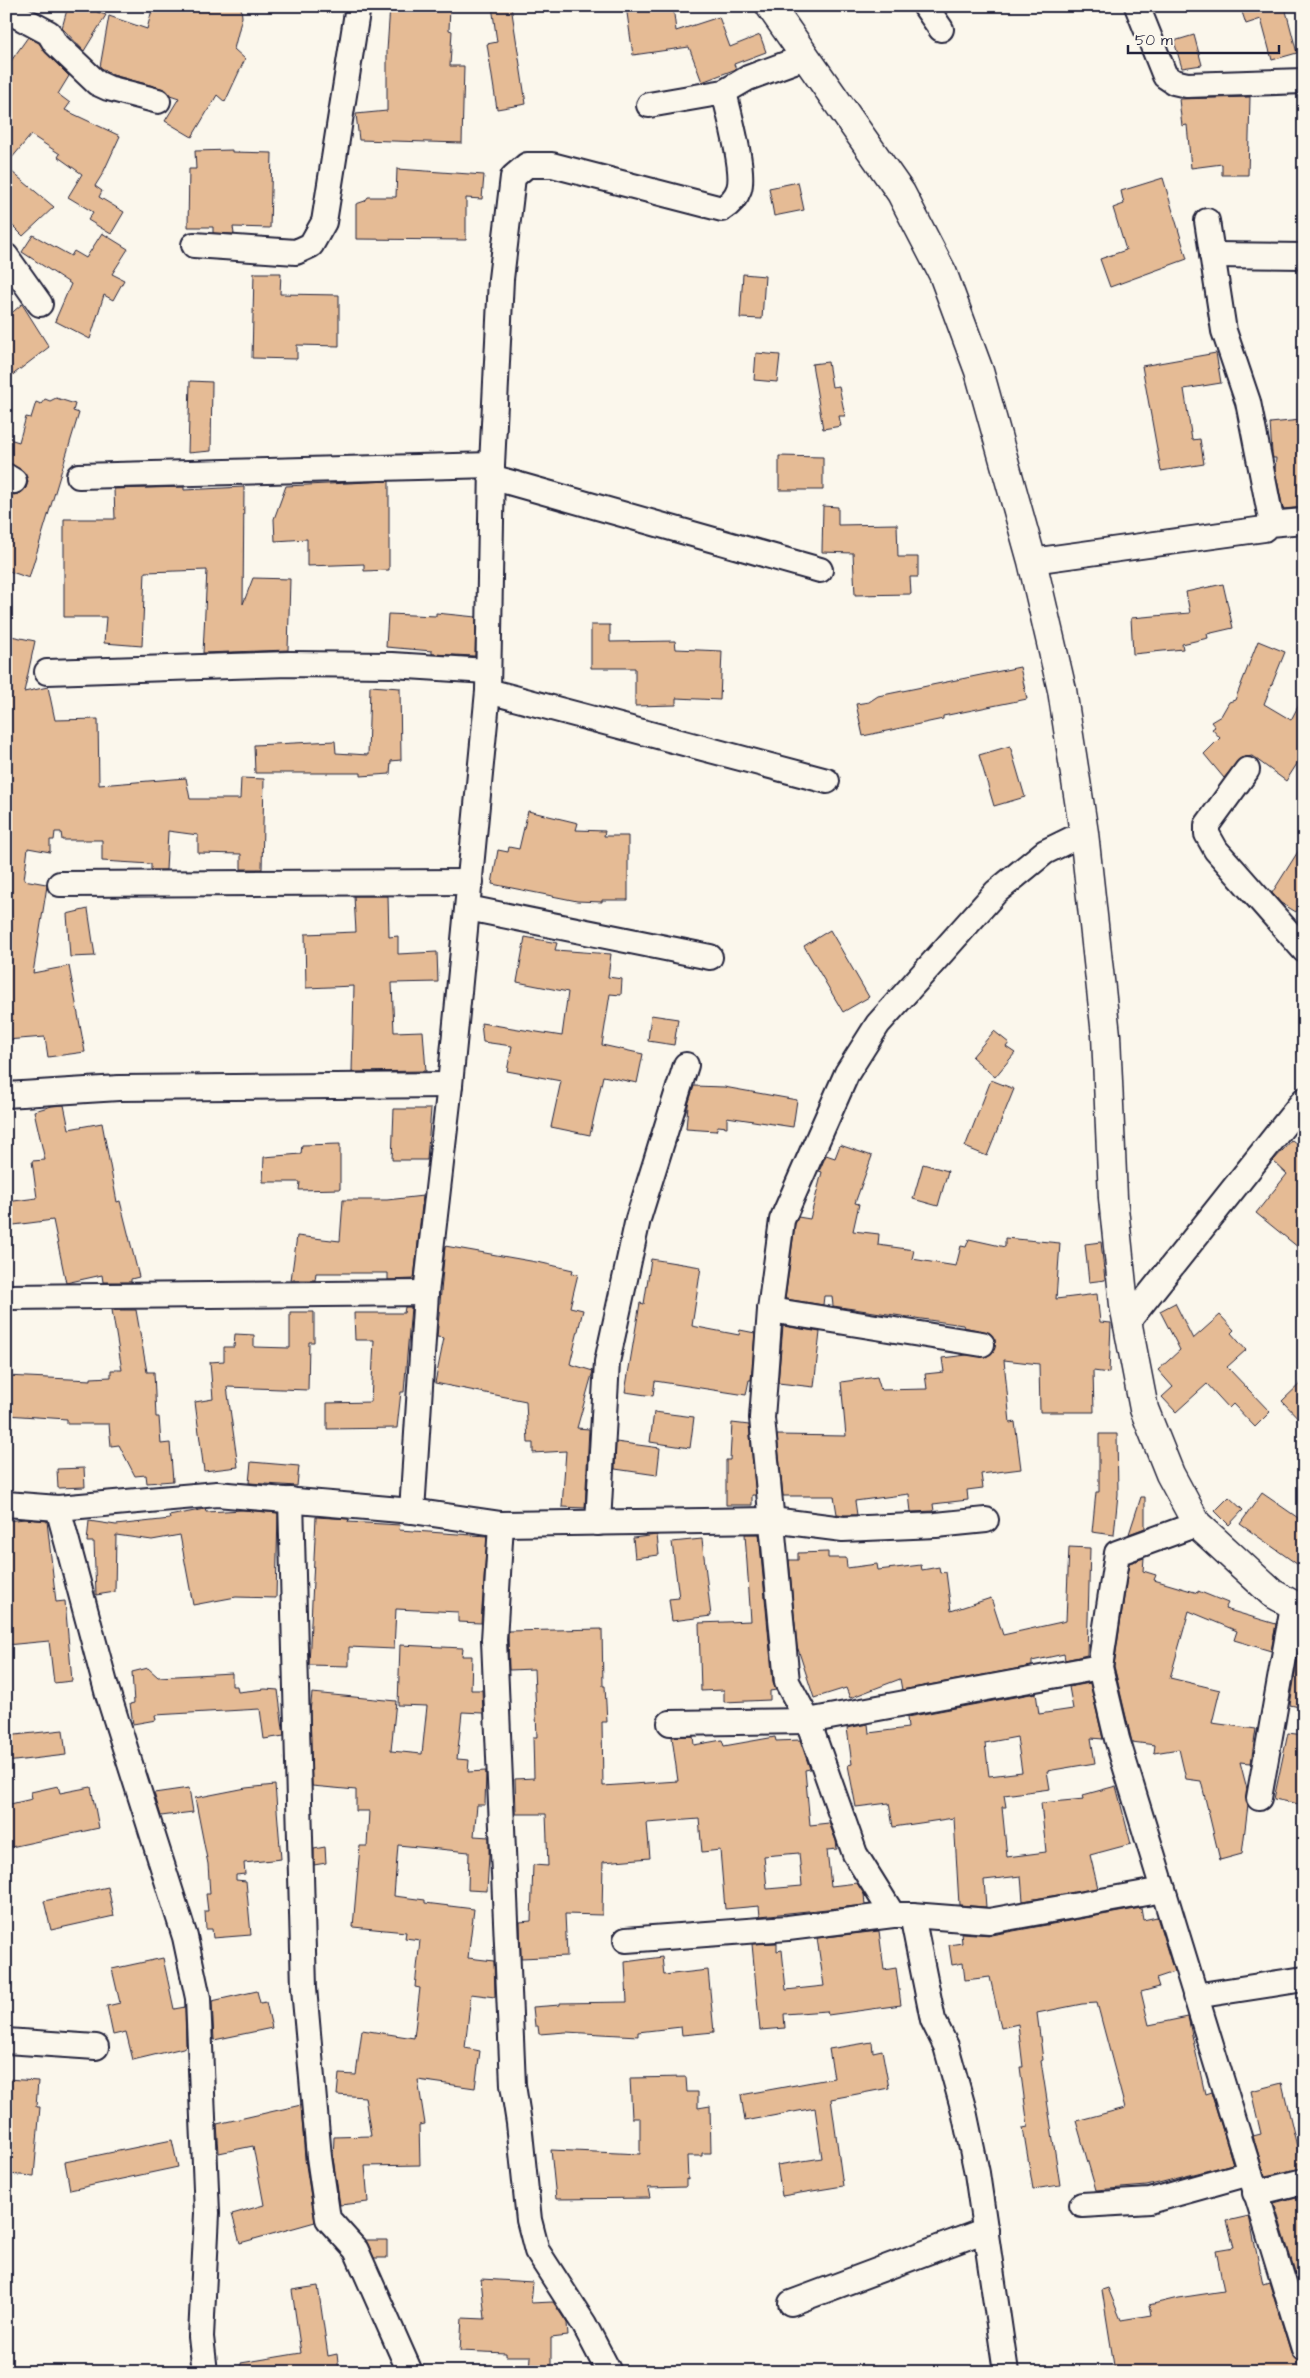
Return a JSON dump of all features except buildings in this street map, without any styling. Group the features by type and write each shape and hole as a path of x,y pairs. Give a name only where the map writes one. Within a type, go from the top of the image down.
{"street":[{"path":"194,245 296,252 312,245 324,222 358,6"},
{"path":"770,6 901,193 943,274 978,371 1032,561 1062,690 1084,833 1106,1035 1113,1198 1126,1324 1144,1409 1170,1474 1197,1524 1272,1593 1298,1609 1259,1798"},
{"path":"925,6 941,29"},
{"path":"1137,6 1165,76 1174,82 1187,85 1304,81"},
{"path":"8,10 48,33 55,43 97,83 108,88 158,101"},
{"path":"649,105 724,92 748,78 805,56"},
{"path":"412,1511 426,1293 468,908 488,681 492,471 501,279 513,177 527,165 552,165 722,209 730,204 740,188 741,174 724,92"},
{"path":"1032,561 1264,529 1269,524 1271,519 1248,402 1224,332 1207,221"},
{"path":"1212,255 1304,256"},
{"path":"6,256 40,304"},
{"path":"79,476 492,471 820,570"},
{"path":"1269,524 1304,521"},
{"path":"47,672 289,664 392,665 488,681 827,781"},
{"path":"1247,770 1208,826 1207,834 1216,850 1304,950"},
{"path":"1006,2372 977,2173 964,2111 946,2046 933,2020 903,1915 855,1854 808,1720 787,1682 762,1418 770,1310 782,1220 847,1074 878,1024 996,892 1044,852 1084,833"},
{"path":"60,884 470,882"},
{"path":"468,908 710,957"},
{"path":"598,1523 607,1362 638,1219 686,1065"},
{"path":"6,1095 119,1088 450,1085"},
{"path":"1126,1324 1304,1100"},
{"path":"6,1296 426,1293"},
{"path":"770,1310 982,1344"},
{"path":"6,1504 58,1508 217,1494 412,1511 501,1524 772,1520 843,1529 936,1525 986,1520"},
{"path":"291,1500 304,1988 319,2157 328,2219 356,2250 410,2372"},
{"path":"58,1508 107,1691 185,1937 198,1998 207,2213 201,2337 204,2372"},
{"path":"501,1524 494,1640 512,2076 519,2124 524,2185 529,2220 538,2251 584,2324 609,2372"},
{"path":"1197,1524 1116,1553 1100,1666 1116,1739 1304,2349"},
{"path":"670,1723 808,1720 1100,1666"},
{"path":"626,1940 788,1928 903,1915 990,1921 1163,1890"},
{"path":"1195,1996 1304,1978"},
{"path":"6,2041 96,2047"},
{"path":"1082,2205 1150,2202 1253,2183 1304,2181"},
{"path":"791,2303 986,2230"}]}
